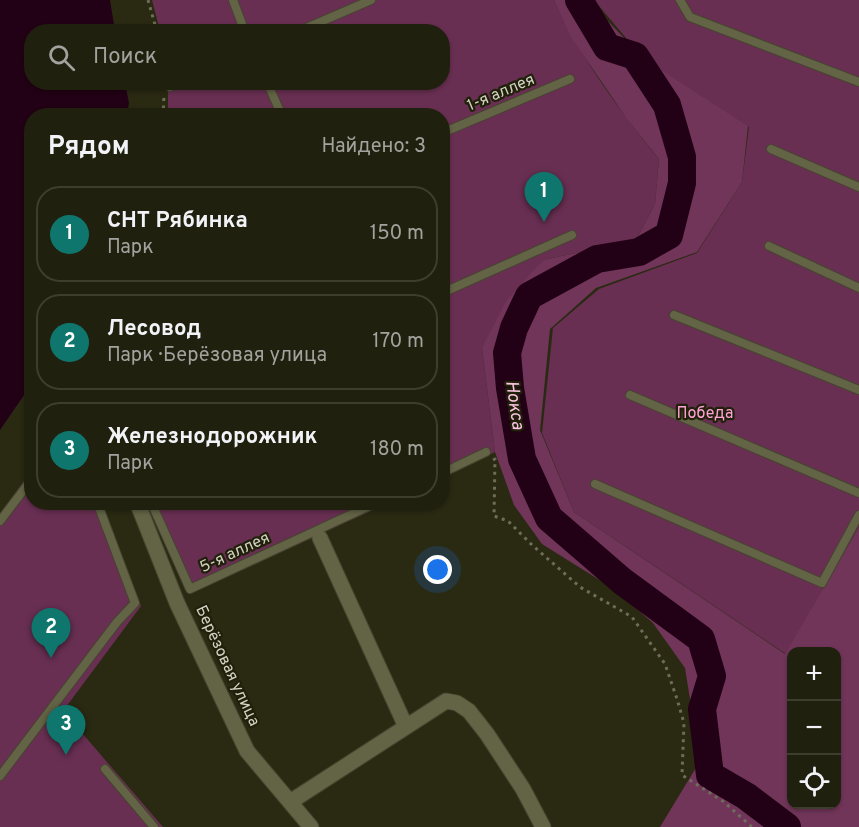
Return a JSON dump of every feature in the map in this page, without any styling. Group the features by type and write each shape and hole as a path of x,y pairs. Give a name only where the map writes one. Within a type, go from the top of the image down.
{"street":[{"name":"Берёзовая улица","path":"140,510 177,603 247,752 311,827"},
{"path":"320,538 406,727"},
{"path":"290,802 446,701 457,703 469,711 517,780 543,827"}],"lane":[{"path":"233,0 242,24"},
{"path":"316,24 371,0"},
{"path":"680,0 690,17 859,82"},
{"name":"1-я аллея","path":"450,130 570,79"},
{"path":"271,90 278,108"},
{"path":"771,149 859,187"},
{"path":"450,289 572,235"},
{"path":"769,246 859,288"},
{"path":"674,315 859,390"},
{"path":"630,395 859,493"},
{"path":"450,468 486,452"},
{"path":"595,484 822,583 859,515"},
{"path":"0,520 24,489"},
{"path":"0,776 117,622 135,603 100,510"},
{"name":"5-я аллея","path":"155,510 190,589 361,510"},
{"path":"105,769 154,827"}],"path":[{"path":"148,0 155,24"},
{"path":"164,108 167,90"},
{"path":"495,459 494,516 508,521 580,587 632,616 665,664 677,699 684,723 682,775 724,802 752,827"}],"green space":[{"path":"152,0 554,0 576,42 602,83 659,159 655,204 636,240 543,260 482,348 495,452 450,474 450,108 168,108 168,90 450,90 450,24 158,24"},
{"name":"Победа","path":"594,0 859,0 859,527 790,647 787,647 786,654 574,512 542,433 553,328 599,289 697,253 742,182 749,127 647,63"},
{"path":"24,481 24,510 105,510 141,606 63,711 163,827 0,827 0,514"},
{"path":"150,510 373,510 189,594"}],"shaded area":[{"path":"0,0 110,0 114,24 24,24 24,90 126,90 129,103 128,108 24,108 24,395 0,430"},
{"path":"554,0 588,0 644,59 748,126 742,182 697,252 596,288 550,329 540,430 574,512 785,654 787,651 787,809 841,809 841,647 789,647 859,527 859,827 660,827 700,761 685,668 653,623 614,589 542,544 514,505 495,452 482,348 506,301 543,260 636,240 655,204 659,159 627,119 571,37"}],"waterway":[{"name":"Нокса","path":"579,0 607,47 635,56 667,105 682,157 682,183 669,235 639,252 597,259 529,296 514,328 507,353 510,388 522,459 549,518 622,581 701,639 712,676 702,709 710,775 746,796 787,827"}],"place":[{"name":"СНТ Рябинка","path":"544,222"},
{"name":"Лесовод","path":"51,658"},
{"name":"Железнодорожник","path":"66,755"}]}
